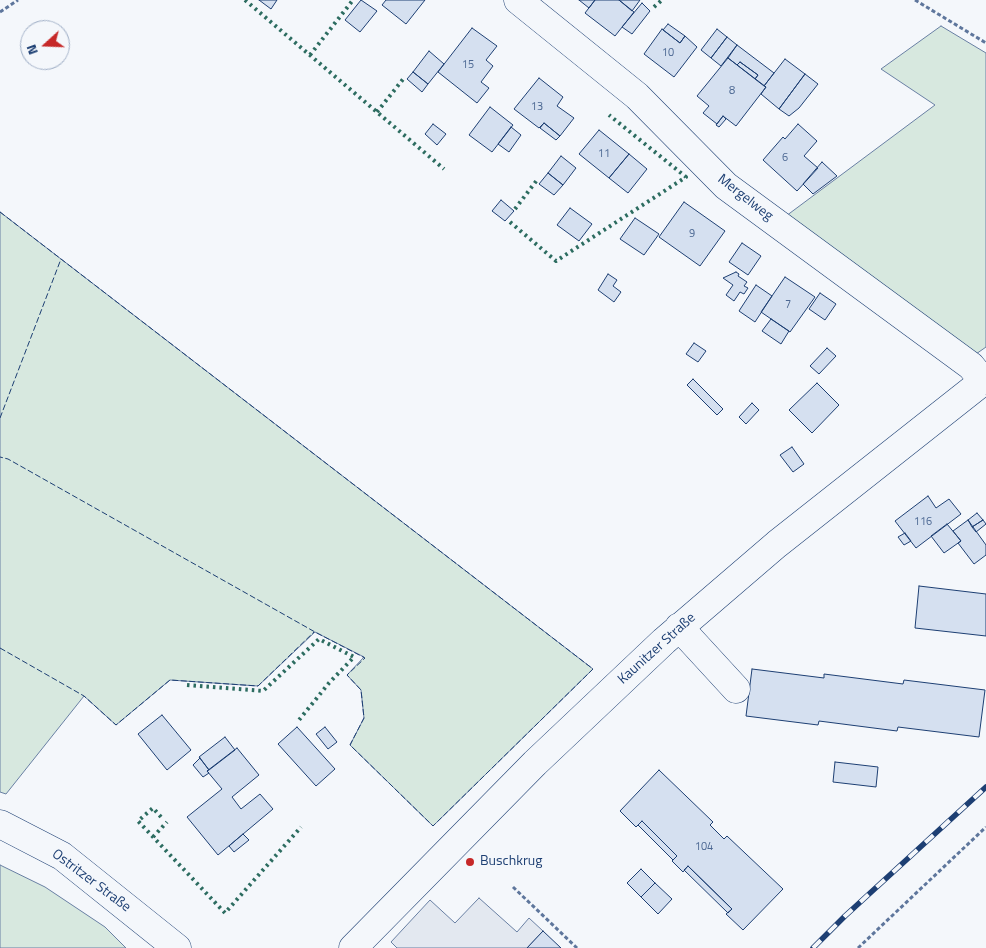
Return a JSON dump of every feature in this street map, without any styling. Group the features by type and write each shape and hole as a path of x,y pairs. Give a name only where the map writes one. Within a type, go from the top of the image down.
{"street":[{"name":"Mergelweg","path":"518,0 637,96 726,186 971,366 985,380"},
{"name":"Kaunitzer Straße","path":"353,948 535,763 680,627 792,531 985,380"},
{"path":"680,627 736,689"},
{"name":"Ostritzer Straße","path":"0,824 62,856 177,948"}],"path":[{"path":"0,12 18,0"},
{"path":"915,0 986,42"},
{"path":"858,948 986,827"},
{"path":"514,887 577,948"}],"shaded area":[{"path":"941,26 986,53 986,347 976,354 786,216 935,105 881,69"},
{"path":"0,212 593,669 433,826 350,745 364,718 361,690 347,675 364,657 315,632 258,686 170,680 116,725 84,696 6,794 0,792"},
{"path":"0,865 45,887 105,927 126,948 0,948"},
{"path":"479,898 517,932 529,918 543,931 527,948 397,948 391,942 430,900 455,923"}],"building":[{"path":"259,0 277,0 271,9"},
{"path":"361,0 377,11 360,32 345,20"},
{"path":"386,0 425,0 406,24 382,5"},
{"path":"579,0 595,0 589,8"},
{"path":"595,0 619,0 634,12 615,36 585,13"},
{"path":"619,0 640,0 632,11"},
{"path":"642,3 650,11 632,34 622,27"},
{"path":"668,24 685,36 680,43 663,30"},
{"path":"472,28 497,46 486,60 493,66 481,82 489,88 477,103 438,72"},
{"path":"662,29 680,43 685,36 697,47 674,77 644,54"},
{"path":"717,29 727,37 711,58 701,50"},
{"path":"727,37 737,45 721,66 711,58"},
{"path":"737,45 774,73 764,86 755,79 758,75 740,62 737,65 728,58"},
{"path":"429,51 444,64 428,84 413,72"},
{"path":"728,58 766,87 736,126 723,116 717,124 703,113 709,106 697,96"},
{"path":"785,59 805,74 779,109 761,94 766,87 764,86"},
{"path":"740,62 758,75 755,79 737,65"},
{"path":"413,72 428,84 422,92 407,79"},
{"path":"805,74 818,84 799,108 789,116 779,109"},
{"path":"539,78 563,97 557,106 574,118 560,136 544,123 539,128 514,109"},
{"path":"490,107 513,125 492,152 469,135"},
{"path":"723,116 726,119 719,127 716,125"},
{"path":"544,123 560,136 556,140 540,128"},
{"path":"433,124 446,134 437,145 425,134"},
{"path":"798,124 817,141 804,156 818,168 797,191 763,160 783,137 785,139"},
{"path":"511,127 521,135 509,152 498,144"},
{"path":"599,130 629,154 609,178 579,154"},
{"path":"629,154 647,169 628,193 609,178"},
{"path":"561,156 576,168 563,185 548,173"},
{"path":"822,162 837,176 813,194 803,184"},
{"path":"548,173 563,185 554,195 539,184"},
{"path":"501,200 514,211 505,221 492,211"},
{"path":"684,202 725,231 700,266 659,237"},
{"path":"570,208 592,224 579,241 557,225"},
{"path":"635,218 659,234 644,255 620,239"},
{"path":"742,243 761,256 748,275 729,262"},
{"path":"736,272 739,274 738,276 747,282 744,286 748,288 744,294 740,292 734,301 726,295 733,285 723,278"},
{"path":"608,274 617,280 613,286 621,292 614,302 598,290"},
{"path":"785,277 815,297 790,332 761,312"},
{"path":"756,285 772,296 755,322 739,311"},
{"path":"820,293 836,304 825,320 809,309"},
{"path":"771,319 789,331 781,344 762,331"},
{"path":"694,343 706,351 698,362 686,354"},
{"path":"827,348 836,356 819,374 810,366"},
{"path":"693,379 723,409 717,415 687,385"},
{"path":"817,383 839,405 812,433 789,410"},
{"path":"752,403 759,410 746,424 739,417"},
{"path":"792,447 804,464 793,472 780,455"},
{"path":"928,496 936,508 949,499 961,514 916,548 895,521"},
{"path":"977,513 983,520 972,527 968,520"},
{"path":"968,520 986,545 986,555 974,564 958,543 961,541 953,531"},
{"path":"983,520 986,524 976,532 972,527"},
{"path":"947,524 961,541 944,553 931,536"},
{"path":"905,533 911,541 904,545 898,537"},
{"path":"919,586 986,594 986,636 915,628"},
{"path":"752,669 824,678 824,674 903,684 904,680 985,690 979,737 898,727 897,731 819,721 818,725 746,716"},
{"path":"162,715 191,750 167,770 138,734"},
{"path":"297,727 335,769 316,786 278,744"},
{"path":"325,727 337,742 328,749 316,734"},
{"path":"225,737 235,750 209,770 199,757"},
{"path":"237,748 259,775 232,797 241,809 260,794 273,809 218,855 187,817 222,789 207,771"},
{"path":"200,758 209,770 207,771 209,773 203,777 193,765"},
{"path":"835,762 878,767 876,787 833,782"},
{"path":"659,770 713,822 710,825 724,839 727,836 783,889 743,930 726,914 732,909 688,866 683,872 672,861 677,856 642,821 636,827 620,811"},
{"path":"642,821 677,856 673,860 638,825"},
{"path":"243,834 249,840 234,852 229,846"},
{"path":"688,866 732,909 728,913 684,870"},
{"path":"641,869 655,883 641,897 627,883"},
{"path":"655,883 672,899 658,914 641,897"},
{"path":"543,931 561,948 527,948"}],"railway":[{"path":"813,948 845,916 986,787"}],"hedge":[{"path":"245,0 444,169"},
{"path":"310,55 353,0"},
{"path":"654,7 662,0"},
{"path":"377,112 404,78"},
{"path":"510,222 556,261 686,177 609,115"},
{"path":"515,209 537,180"},
{"path":"187,685 263,691 319,639 354,657 329,683 299,720"},
{"path":"161,817 153,808 138,821 225,913 301,827"},
{"path":"153,837 167,822"}],"fence":[{"path":"0,212 61,259"},
{"path":"0,418 61,259 593,669 433,826 350,745 364,718 361,690 347,675 365,658 315,632 8,459 0,457"},
{"path":"0,648 84,696 116,725 170,680 258,686 314,632"}],"place":[{"name":"Buschkrug","path":"470,862"}]}
